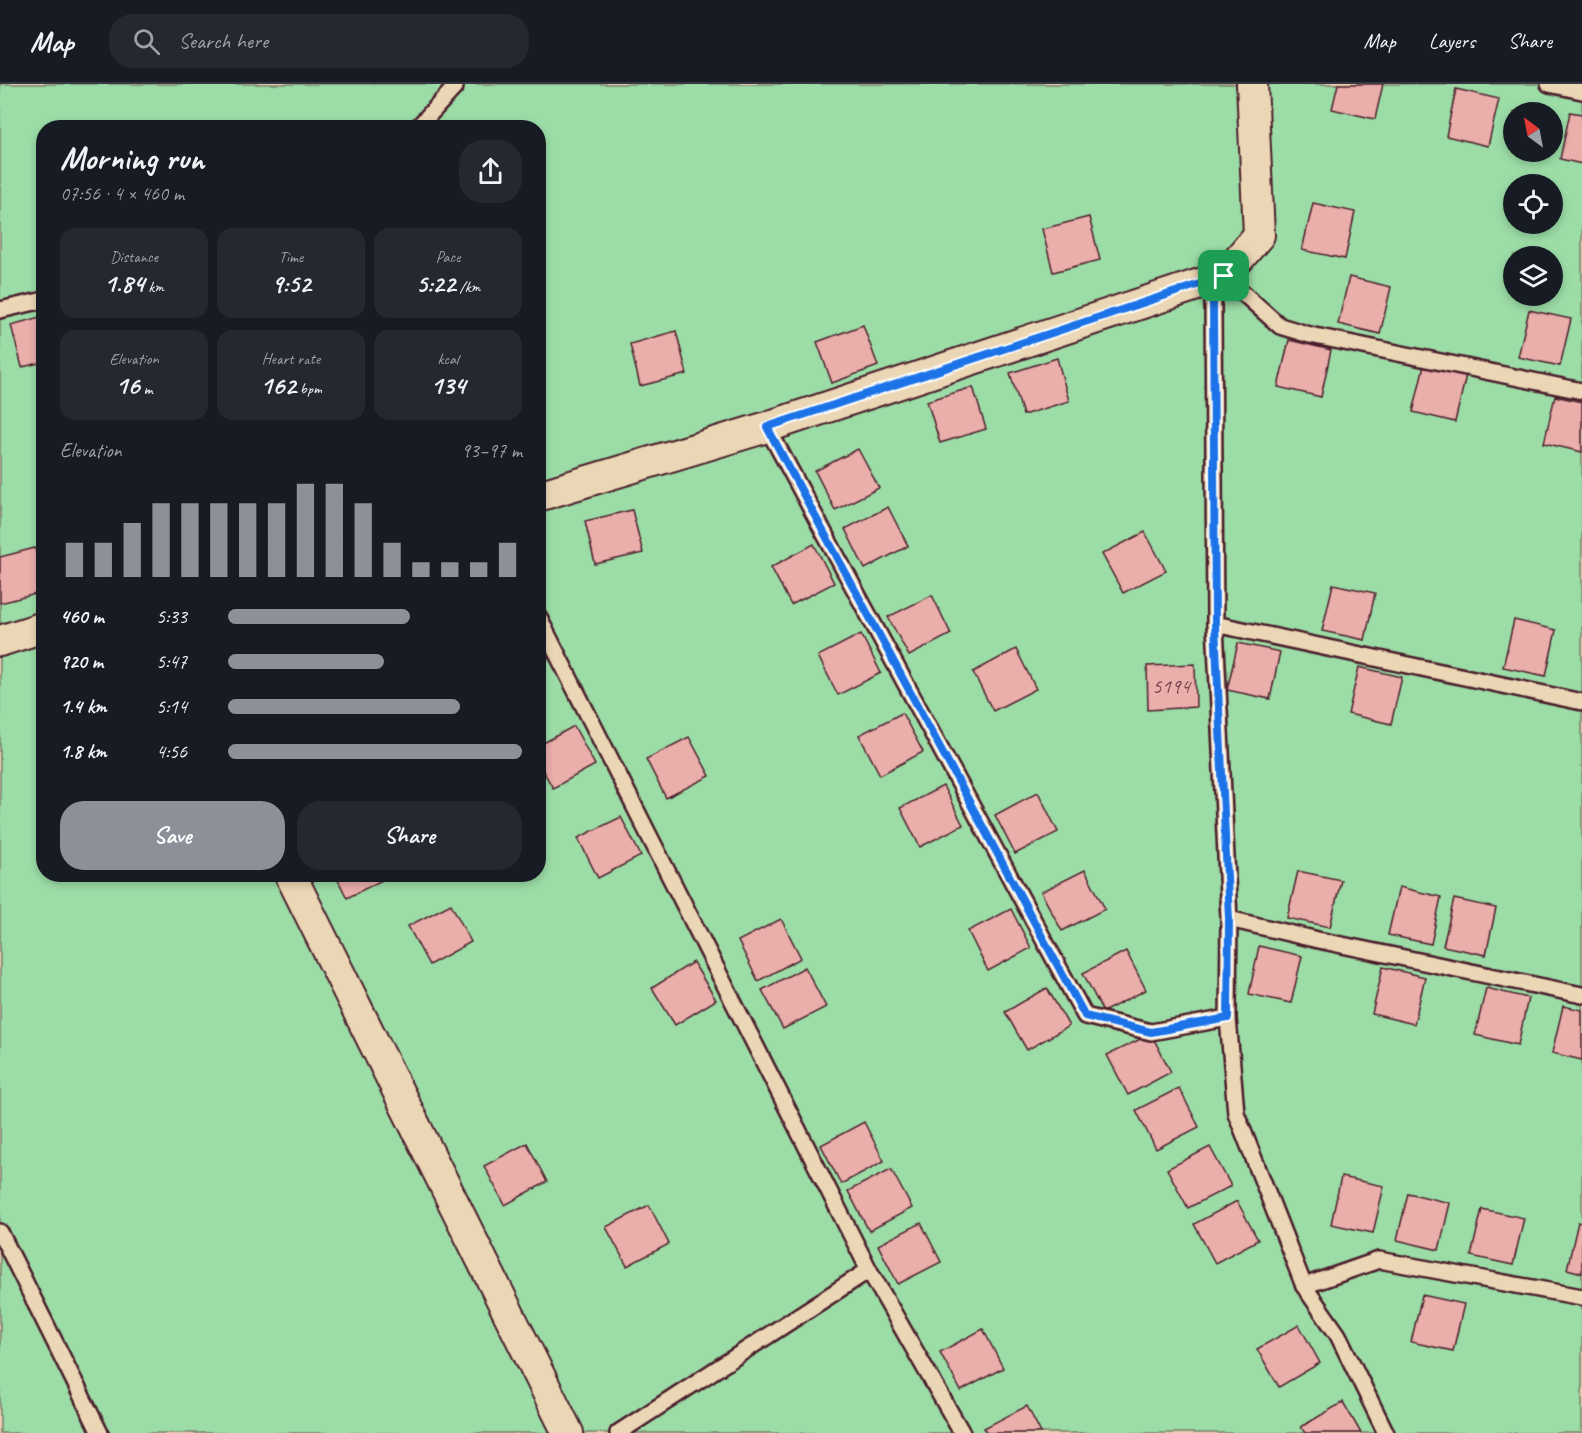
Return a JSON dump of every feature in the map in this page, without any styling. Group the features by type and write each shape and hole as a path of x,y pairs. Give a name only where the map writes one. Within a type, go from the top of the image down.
{"street":[{"path":"546,494 767,427 1224,276 1259,235 1252,84"},
{"path":"0,641 36,630"},
{"path":"294,882 568,1433"}],"lane":[{"path":"424,120 455,87 454,84"},
{"path":"1549,84 1582,91"},
{"path":"1386,1433 1338,1335 1304,1286 1236,1113 1228,1018 1229,919 1215,624 1213,302 1224,276 1280,326 1310,335 1582,391"},
{"path":"0,310 36,302"},
{"path":"767,427 1085,1016 1151,1032 1228,1018"},
{"path":"1215,624 1582,702"},
{"path":"546,632 868,1270 962,1433"},
{"path":"1229,919 1582,995"},
{"path":"0,1232 99,1433"},
{"path":"1304,1286 1379,1260 1582,1297"},
{"path":"618,1433 868,1270"}],"green space":[{"path":"0,84 1582,84 1582,1433 0,1433"}],"building":[{"path":"1338,84 1383,84 1375,119 1332,109"},
{"path":"1456,89 1499,99 1488,146 1446,136"},
{"path":"1570,112 1582,114 1582,164 1563,160 1563,145"},
{"path":"1313,203 1355,212 1345,259 1302,250"},
{"path":"1089,217 1100,260 1053,272 1042,229"},
{"path":"1349,277 1391,287 1380,334 1338,324"},
{"path":"1529,310 1571,319 1560,366 1518,357"},
{"path":"36,318 36,364 22,367 11,325"},
{"path":"863,325 878,366 832,383 817,342"},
{"path":"676,331 687,374 640,386 630,344"},
{"path":"1289,340 1331,350 1321,397 1278,387"},
{"path":"1057,358 1069,401 1023,415 1010,373"},
{"path":"1424,365 1466,375 1455,422 1413,412"},
{"path":"973,387 986,429 940,443 927,401"},
{"path":"1555,396 1582,402 1582,452 1544,443"},
{"path":"858,449 879,488 835,510 815,471"},
{"path":"888,507 908,546 865,569 845,529"},
{"path":"632,510 643,553 595,564 585,521"},
{"path":"1145,532 1166,571 1123,593 1102,554"},
{"path":"814,544 834,583 791,605 771,567"},
{"path":"35,548 36,594 0,603 0,557"},
{"path":"1333,584 1375,593 1365,640 1322,631"},
{"path":"932,595 951,634 909,656 888,617"},
{"path":"1514,620 1556,630 1546,676 1503,667"},
{"path":"861,634 881,673 838,695 818,656"},
{"path":"1238,643 1280,652 1270,699 1227,690"},
{"path":"1016,649 1036,689 993,711 973,672"},
{"path":"1195,664 1196,707 1148,710 1147,666"},
{"path":"1359,667 1402,677 1391,724 1348,714"},
{"path":"902,713 923,752 880,775 859,735"},
{"path":"574,726 595,765 553,788 546,776 546,742"},
{"path":"689,737 710,776 666,798 646,759"},
{"path":"943,786 963,825 920,847 900,808"},
{"path":"1038,792 1058,832 1015,854 995,815"},
{"path":"621,817 641,856 598,878 578,838"},
{"path":"1085,870 1105,909 1062,931 1041,892"},
{"path":"1298,871 1341,880 1330,927 1287,918"},
{"path":"339,882 378,882 347,898"},
{"path":"1399,887 1441,897 1431,944 1388,935"},
{"path":"1454,899 1496,908 1486,955 1443,946"},
{"path":"451,904 471,942 429,965 408,926"},
{"path":"1011,909 1031,948 988,971 968,931"},
{"path":"781,919 801,958 758,981 738,941"},
{"path":"1259,946 1302,956 1291,1003 1249,994"},
{"path":"1126,951 1146,990 1103,1012 1083,973"},
{"path":"693,962 716,1000 675,1025 652,988"},
{"path":"805,967 826,1007 783,1029 762,990"},
{"path":"1383,967 1425,977 1414,1024 1372,1014"},
{"path":"1047,988 1069,1026 1027,1050 1005,1012"},
{"path":"1486,988 1528,998 1518,1045 1475,1035"},
{"path":"1563,1006 1582,1010 1582,1060 1552,1053"},
{"path":"1151,1034 1171,1072 1128,1095 1107,1055"},
{"path":"1179,1088 1199,1127 1156,1149 1136,1110"},
{"path":"864,1122 884,1161 841,1184 821,1145"},
{"path":"527,1143 547,1182 505,1205 484,1166"},
{"path":"1210,1147 1231,1186 1188,1208 1167,1169"},
{"path":"891,1169 912,1208 869,1231 848,1191"},
{"path":"1341,1177 1384,1186 1373,1233 1331,1224"},
{"path":"1408,1193 1450,1203 1439,1250 1397,1240"},
{"path":"1237,1201 1258,1240 1215,1263 1194,1224"},
{"path":"649,1205 669,1244 627,1266 606,1227"},
{"path":"1482,1209 1524,1218 1513,1265 1471,1256"},
{"path":"1578,1222 1582,1223 1582,1273 1567,1269"},
{"path":"921,1223 941,1262 898,1284 878,1245"},
{"path":"1422,1295 1464,1304 1453,1351 1411,1342"},
{"path":"1299,1325 1320,1363 1279,1387 1257,1349"},
{"path":"983,1329 1003,1368 961,1391 940,1352"},
{"path":"1343,1402 1361,1433 1305,1433 1301,1427"},
{"path":"1027,1406 1041,1433 987,1433 984,1428"}],"route":[{"path":"1224,276 1213,302 1215,624 1229,919 1228,1018 1151,1032 1085,1016 767,427 1224,276"}]}
